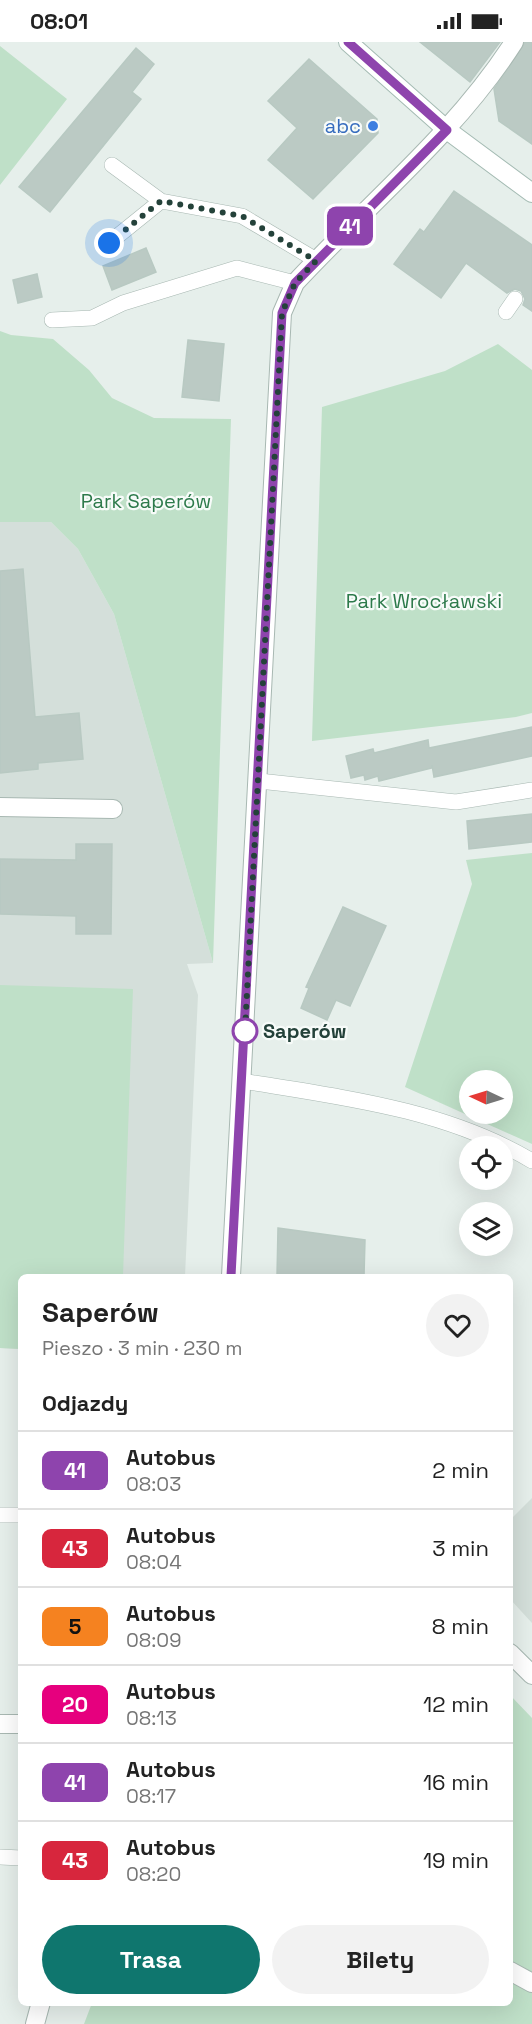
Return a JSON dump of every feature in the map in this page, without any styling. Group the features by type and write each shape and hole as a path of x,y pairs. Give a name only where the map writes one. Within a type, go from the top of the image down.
{"street":[{"path":"348,42 447,130 532,193"},
{"path":"231,1274 282,313 295,283 447,130 490,80 514,42"},
{"path":"0,807 113,809"},
{"path":"513,1656 532,1675"},
{"path":"0,1724 18,1724"},
{"path":"513,1973 532,1983"},
{"path":"35,2024 40,2006"}],"lane":[{"path":"112,165 161,201 242,216 316,261"},
{"path":"109,243 161,201"},
{"path":"52,321 92,318 123,303 237,268 295,283"},
{"path":"259,781 456,802 532,789"},
{"path":"242,1081 381,1105 467,1129 532,1161"},
{"path":"0,1515 18,1515"},
{"path":"0,1857 18,1858"}],"shaded area":[{"path":"0,522 51,522 78,549 114,614 213,963 187,964 198,995 185,1274 18,1274 18,1349 0,1348"},
{"path":"532,1498 532,1623 513,1602 513,1517"}],"green space":[{"path":"0,46 67,99 0,185"},
{"name":"Park Saperów","path":"0,331 11,335 53,339 89,370 112,398 154,418 231,419 213,963 114,614 78,549 51,522 0,522"},
{"name":"Park Wrocławski","path":"498,344 532,370 532,713 516,717 312,741 322,407 445,371"},
{"path":"532,853 532,1144 487,1124 513,1124 513,1070 459,1070 459,1111 405,1087 472,884 466,860"},
{"path":"0,985 133,989 123,1274 18,1274 18,1349 0,1348"},
{"path":"513,1698 532,1718 532,2024 84,2024 91,2006 513,2006"}],"building":[{"path":"420,42 500,42 470,82"},
{"path":"525,42 532,42 532,144 499,121 494,89"},
{"path":"136,48 154,64 132,92 141,99 50,212 19,187"},
{"path":"309,59 377,119 378,133 313,199 268,160 297,128 268,101"},
{"path":"454,191 532,245 532,311 523,305 525,299 521,291 515,289 507,293 466,263 441,298 394,264 420,229 424,232"},
{"path":"146,248 156,272 112,290 103,266"},
{"path":"37,274 42,297 18,303 13,280"},
{"path":"188,340 224,344 219,401 182,397"},
{"path":"23,569 35,717 79,713 83,759 38,763 38,769 0,773 0,571"},
{"path":"532,727 532,756 434,777 432,765 432,768 379,781 378,776 365,780 364,775 351,778 346,756 373,749 374,753 428,740 429,748"},
{"path":"532,814 532,842 469,849 467,821"},
{"path":"76,844 112,844 111,934 76,934 76,916 0,914 0,859 76,860"},
{"path":"343,907 386,926 350,1006 336,1000 327,1020 301,1008 309,988 306,987"},
{"path":"278,1228 365,1240 364,1274 277,1274"}],"bus line":[{"name":"41","path":"231,1274 282,313 295,283 326,249 447,130 348,42"}],"place":[{"name":"abc","path":"373,126"},
{"name":"Saperów","path":"245,1031"}],"route":[{"path":"109,243 161,201 242,216 316,261 295,283 282,313 245,1031"}]}
